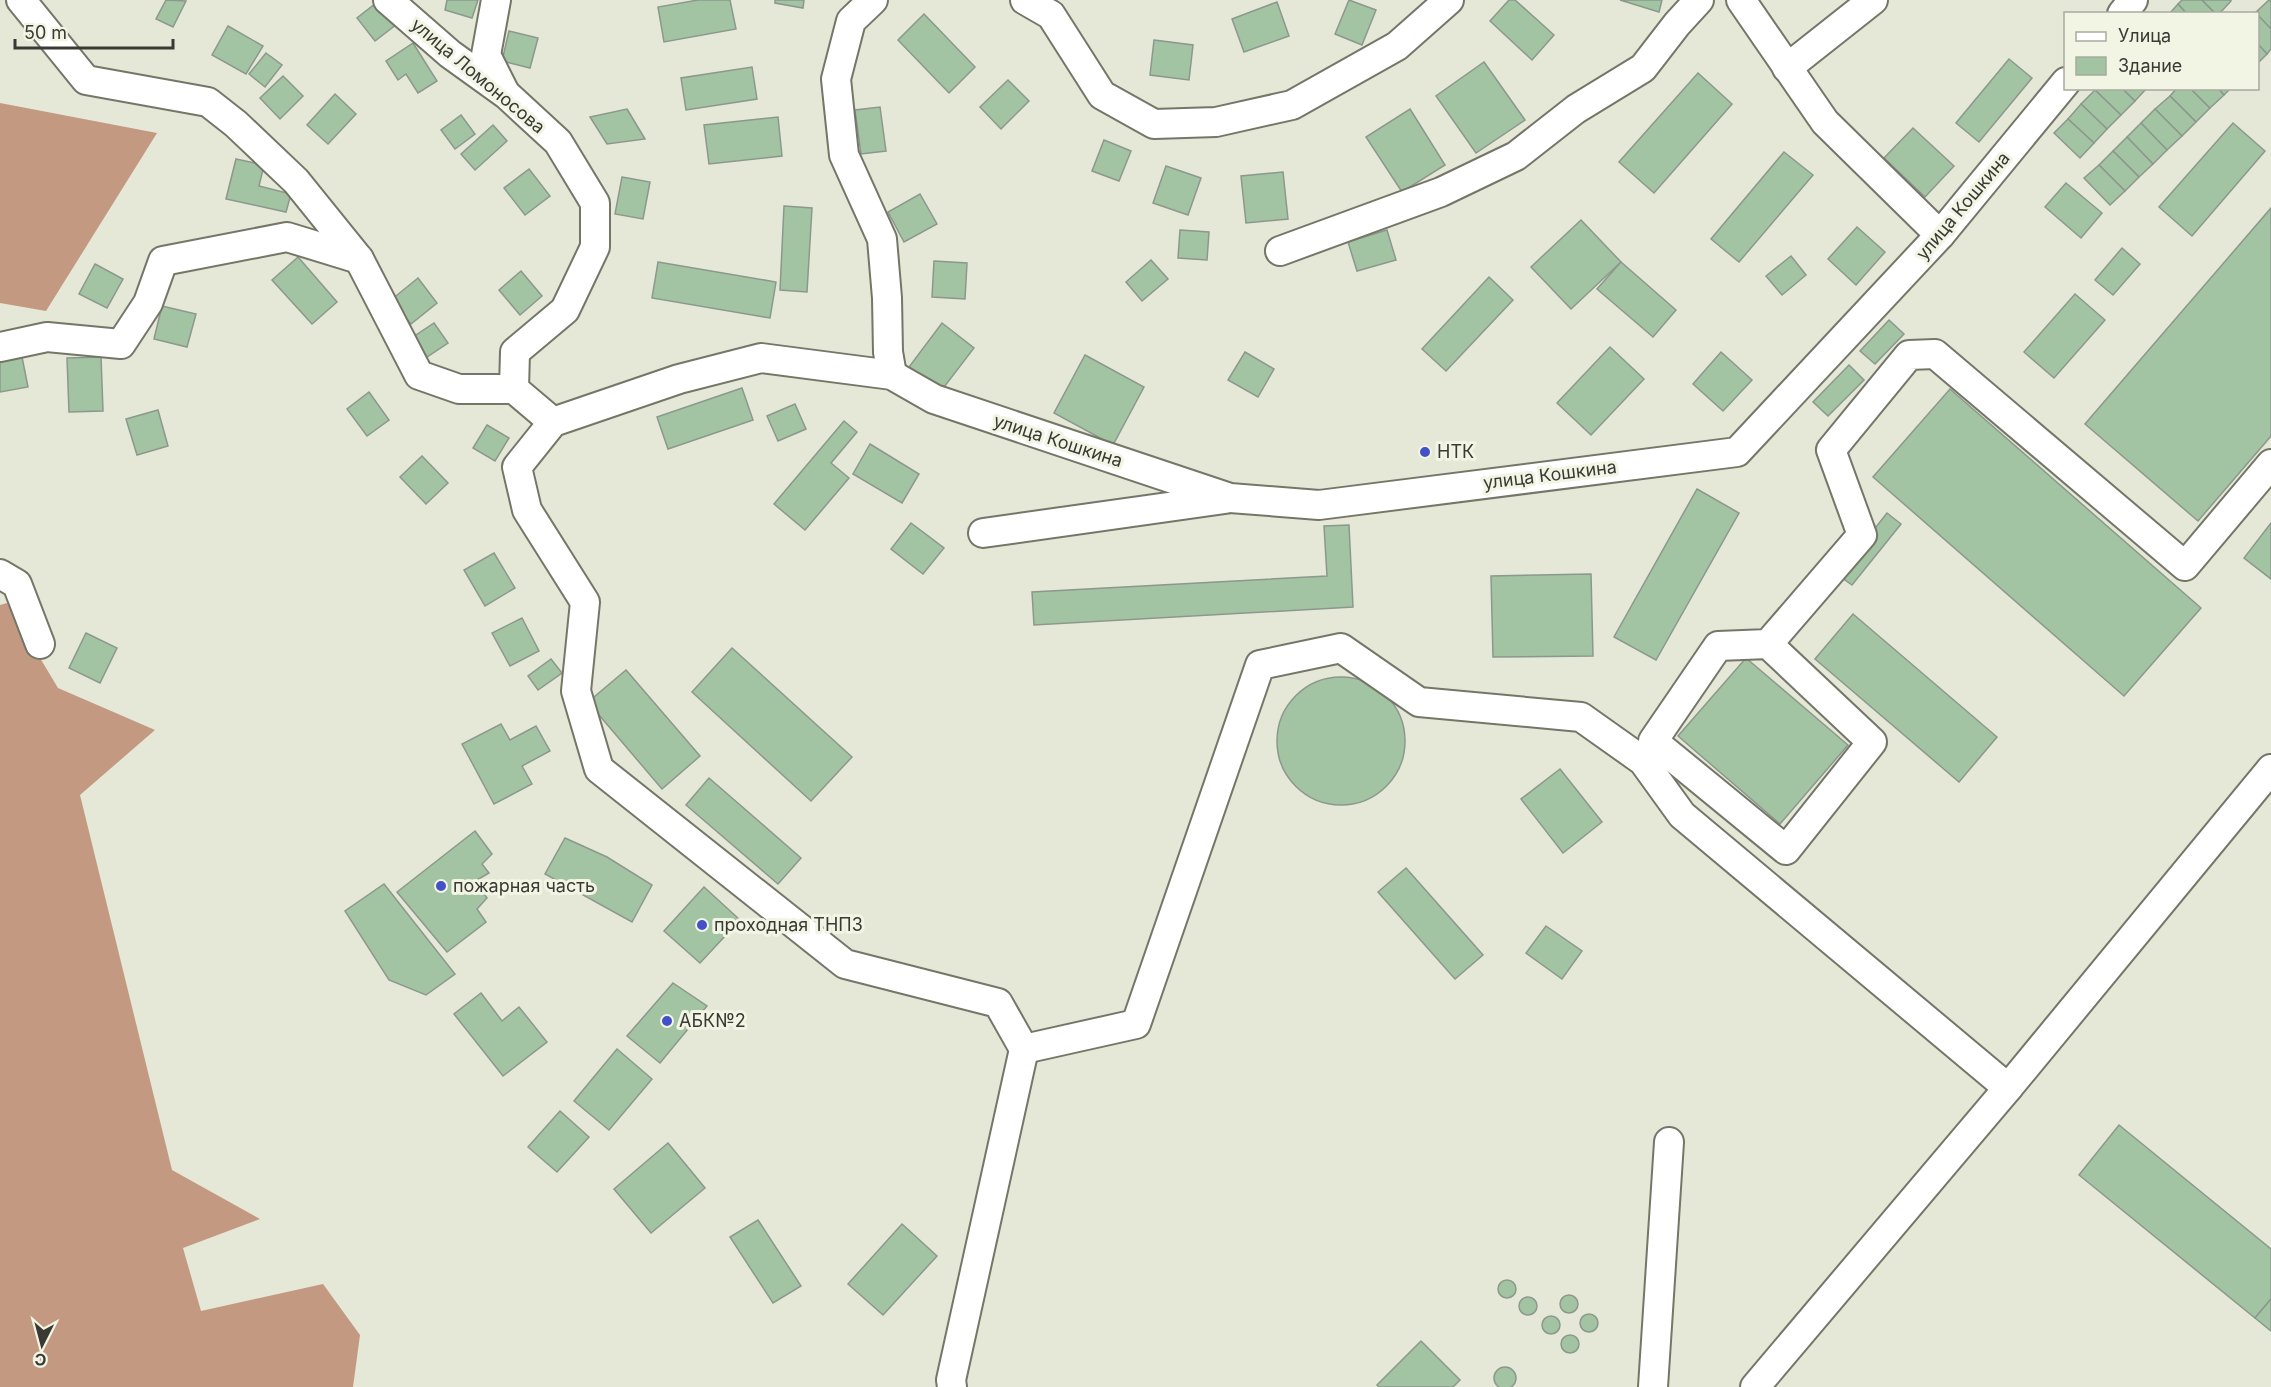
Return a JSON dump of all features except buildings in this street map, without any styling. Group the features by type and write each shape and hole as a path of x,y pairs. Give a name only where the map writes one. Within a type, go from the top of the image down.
{"street":[{"path":"21,0 86,80 208,102 236,124 296,182 358,259 419,375 459,389 514,390 553,422"},
{"name":"улица Ломоносова","path":"388,0 450,54 507,95 558,142 595,203 595,247 565,310 515,352 514,390"},
{"path":"496,0 486,55 507,95"},
{"path":"873,0 851,21 836,80 844,155 882,239 887,298 888,352 892,375 761,358 679,379 553,422 517,467 527,510 585,602 576,691 599,769 845,964 998,1003 1024,1049 951,1380 952,1387"},
{"path":"1025,0 1051,15 1102,95 1154,123 1216,122 1292,105 1397,46 1449,0"},
{"path":"1281,252 1442,192 1516,156 1576,109 1643,68 1699,0"},
{"path":"1741,0 1825,122 1940,235"},
{"path":"1787,68 1873,0"},
{"path":"2124,12 2133,0"},
{"name":"улица Кошкина","path":"892,375 934,399 1230,498 1319,505 1737,452 1940,235 2064,84"},
{"path":"0,347 47,337 121,344 148,303 163,261 287,237 358,259"},
{"path":"1768,644 1872,742 1786,850 1653,741 1718,646 1768,644 1862,535 1831,450 1909,355 1935,354 2185,566 2271,464"},
{"path":"983,533 1230,498"},
{"path":"0,574 17,584 40,644"},
{"path":"1024,1049 1136,1024 1260,665 1341,648 1419,702 1581,717 1643,761 1682,815 2007,1088"},
{"path":"1755,1387 2007,1088 2271,769"},
{"path":"1653,1387 1669,1142"}],"shaded area":[{"path":"0,103 157,133 46,311 0,303"},
{"path":"7,603 58,688 155,730 80,795 172,1170 260,1219 183,1248 201,1311 323,1284 360,1335 353,1387 0,1387 0,605"}],"place":[{"name":"НТК","path":"1425,452"},
{"name":"пожарная часть","path":"441,886"},
{"name":"проходная ТНПЗ","path":"702,925"},
{"name":"АБК№2","path":"667,1021"}]}
